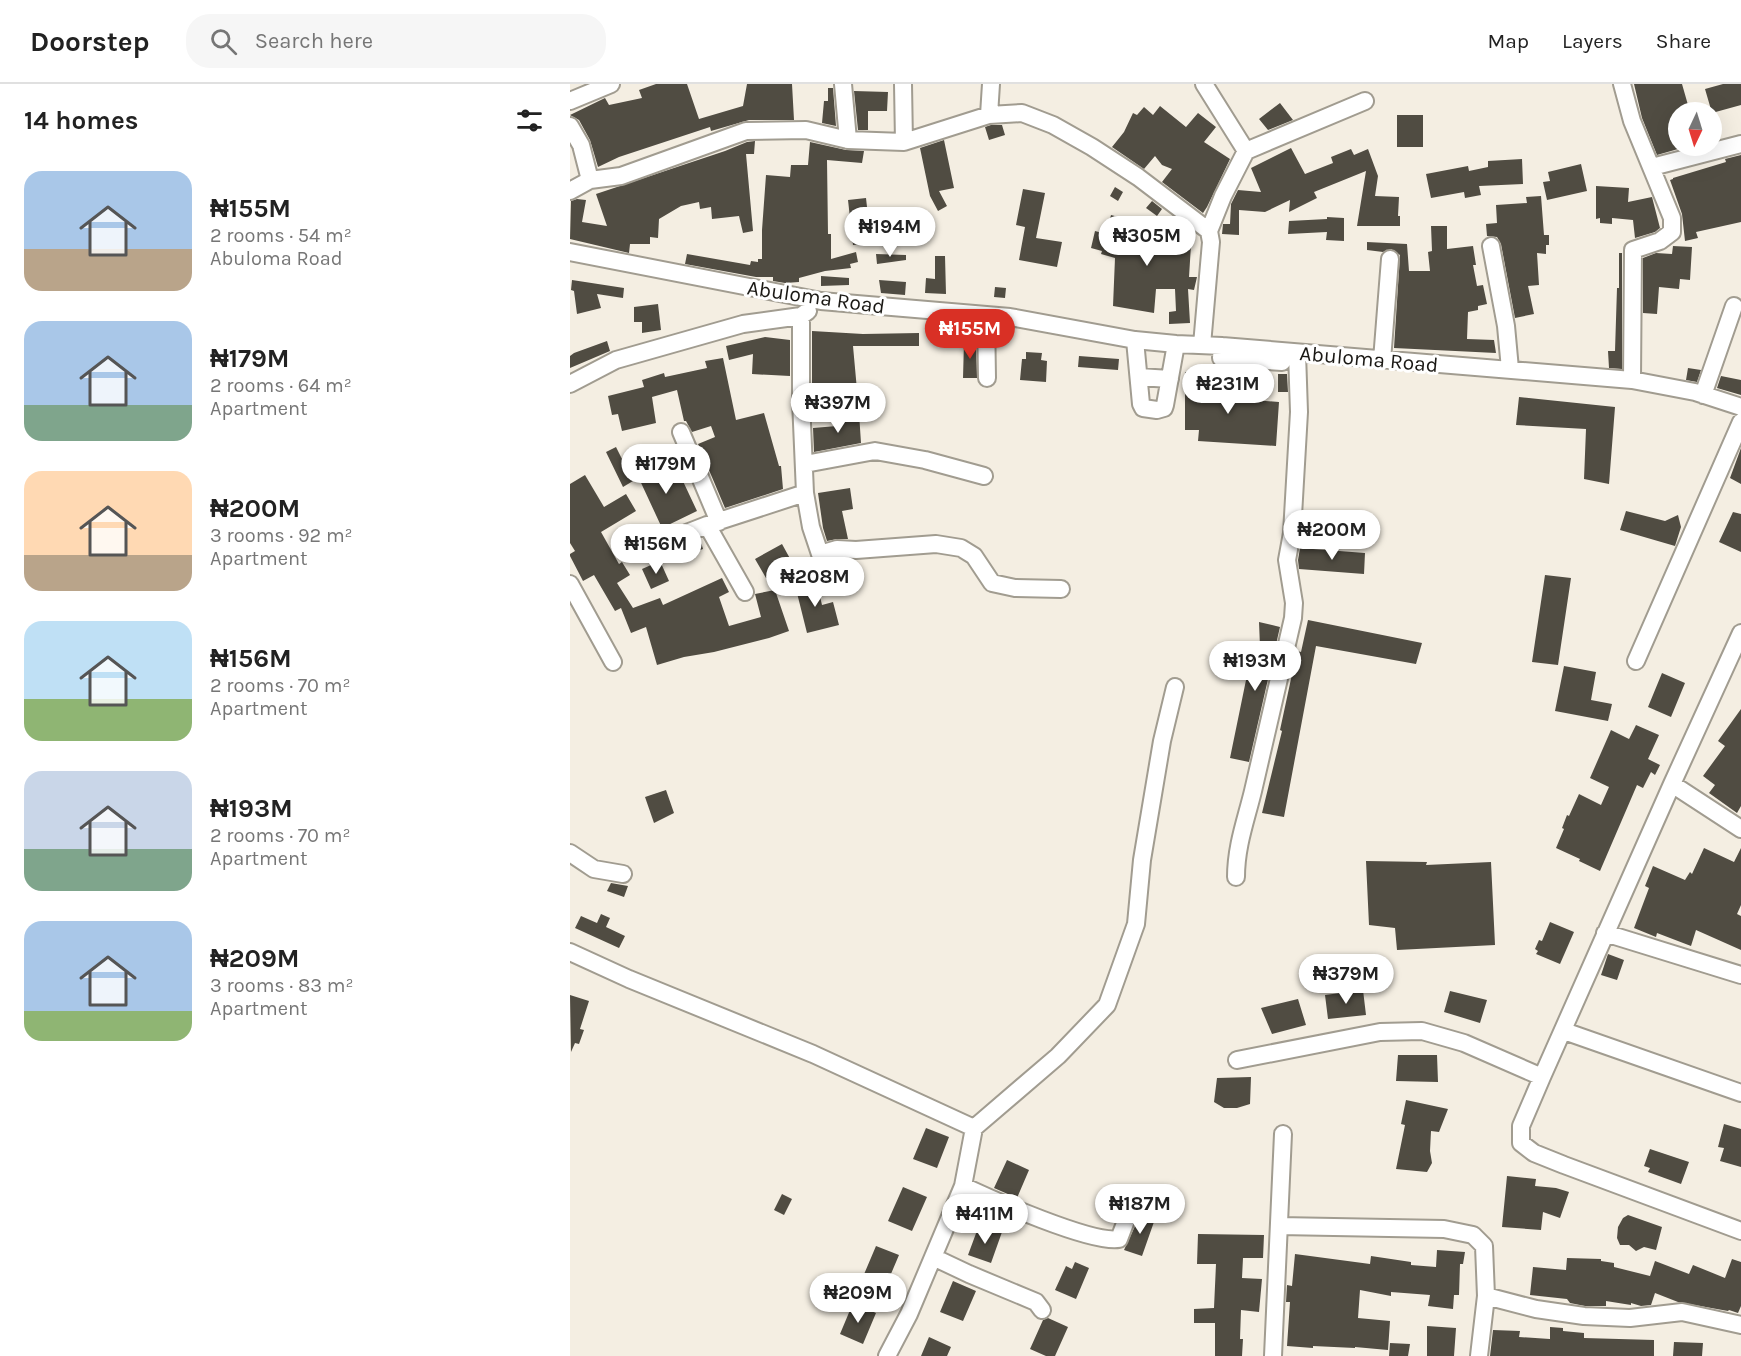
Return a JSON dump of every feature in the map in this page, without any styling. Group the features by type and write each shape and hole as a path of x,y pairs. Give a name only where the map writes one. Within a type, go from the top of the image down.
{"street":[{"path":"570,101 611,84"},
{"path":"843,84 848,140"},
{"path":"903,84 904,142"},
{"path":"988,115 991,84"},
{"path":"1204,84 1246,151"},
{"path":"1622,84 1632,121 1672,218 1672,232 1660,241 1633,250 1632,380"},
{"path":"1202,345 1211,242 1209,231 1223,196 1246,151 1365,101"},
{"path":"570,191 591,180 621,176 746,131 806,130 848,140 904,142 988,115 1022,113 1053,125 1138,177 1209,231"},
{"path":"570,126 581,145 591,180"},
{"path":"1652,167 1741,144"},
{"path":"1491,246 1506,326 1510,369"},
{"name":"Abuloma Road","path":"570,252 820,301 1010,317 1135,340 1222,346 1296,358 1382,360 1632,380 1703,395 1741,407"},
{"path":"1382,360 1390,259"},
{"path":"570,384 616,360 743,324 801,316 820,301"},
{"path":"1703,395 1734,306"},
{"path":"986,315 987,378"},
{"path":"801,316 801,400 805,493 811,527 820,554 837,549 856,550 936,544 961,548 974,556 992,583 1015,588 1060,589"},
{"path":"1135,340 1142,406 1157,410 1164,408 1176,344"},
{"path":"1236,877 1236,856 1293,618 1294,603 1287,560 1292,533 1299,411 1296,358"},
{"path":"1138,377 1170,379"},
{"path":"1636,661 1741,422"},
{"path":"681,432 713,524 744,592"},
{"path":"805,464 875,451 925,460 984,476"},
{"path":"638,552 805,493"},
{"path":"570,584 613,662"},
{"path":"1741,633 1736,658 1672,784 1521,1126 1521,1143 1534,1153 1741,1231"},
{"path":"887,1356 909,1314 963,1186 974,1128 1058,1056 1107,1005 1136,924 1143,849 1162,741 1175,687"},
{"path":"1672,784 1741,829"},
{"path":"570,853 594,869 623,874"},
{"path":"1605,933 1741,975"},
{"path":"570,952 629,979 813,1054 963,1125 974,1128"},
{"path":"1237,1060 1380,1032 1422,1031 1464,1043 1542,1077"},
{"path":"1564,1031 1741,1093"},
{"path":"1273,1356 1283,1134"},
{"path":"963,1186 993,1200 1104,1238 1119,1239 1127,1218"},
{"path":"1279,1226 1444,1229 1473,1234 1484,1246 1486,1296 1479,1356"},
{"path":"933,1257 1036,1302 1042,1310"},
{"path":"1486,1296 1536,1309 1584,1316 1630,1318 1682,1312 1741,1325"}],"building":[{"path":"656,84 687,84 699,119 743,106 747,84 792,84 794,120 749,120 711,131 710,127 619,157 598,167 590,140 579,120 570,115 605,98 609,105 642,98 639,90"},
{"path":"1634,84 1682,84 1687,102 1668,102 1668,152 1657,155 1642,118"},
{"path":"1723,84 1741,84 1741,105 1722,110 1722,102 1709,102 1705,89"},
{"path":"828,88 833,88 836,126 822,123 824,101 828,101"},
{"path":"854,91 888,92 887,111 868,111 868,130 858,130"},
{"path":"1280,103 1293,120 1268,130 1259,119"},
{"path":"1160,106 1186,127 1198,113 1216,127 1204,142 1230,159 1203,213 1162,182 1172,169 1162,165 1155,156 1144,169 1112,147 1124,132 1133,113 1137,115 1144,107 1153,115"},
{"path":"1397,115 1423,115 1423,147 1397,147"},
{"path":"1002,125 1005,135 989,140 985,127"},
{"path":"944,140 954,188 939,191 947,206 938,211 930,196 920,148"},
{"path":"755,141 754,154 746,154 753,231 743,233 739,216 712,219 711,207 700,209 699,202 681,206 659,219 658,238 650,237 650,244 630,244 629,253 570,239 571,201 586,200 582,222 607,226 596,194"},
{"path":"810,142 846,150 864,151 862,163 827,160 828,234 831,234 831,259 856,252 858,262 850,264 851,268 825,271 799,278 799,282 785,283 773,281 773,277 756,277 685,264 687,254 750,265 751,261 758,262 758,259 762,259 766,175 790,177 791,165 808,165"},
{"path":"1291,148 1305,174 1333,163 1331,157 1351,149 1354,155 1368,149 1378,176 1375,196 1399,197 1400,226 1357,226 1366,171 1314,192 1317,198 1289,212 1290,200 1265,212 1239,210 1239,235 1222,234 1223,224 1230,224 1231,204 1238,190 1261,192 1251,168"},
{"path":"1741,155 1741,222 1696,232 1698,238 1685,241 1682,214 1670,180"},
{"path":"1522,159 1523,184 1479,186 1481,195 1465,198 1464,192 1431,198 1426,174 1468,166 1469,171 1488,167 1488,161"},
{"path":"1581,164 1587,191 1547,200 1543,182 1550,181 1548,172"},
{"path":"1596,186 1629,188 1628,202 1652,197 1660,228 1655,232 1635,238 1633,220 1612,218 1612,224 1600,223 1600,218 1596,219"},
{"path":"1115,187 1123,192 1118,201 1110,196"},
{"path":"1023,189 1045,193 1036,238 1062,242 1057,267 1019,260 1025,227 1016,225"},
{"path":"1541,196 1544,235 1549,235 1549,245 1546,245 1546,254 1537,253 1539,285 1528,286 1534,314 1515,318 1501,244 1497,237 1487,236 1486,224 1497,223 1496,205 1527,203 1526,197"},
{"path":"866,198 871,243 853,245 848,200"},
{"path":"1152,201 1162,209 1157,216 1146,208"},
{"path":"1111,215 1130,220 1127,223 1148,228 1145,231 1169,241 1172,233 1194,238 1191,245 1189,277 1197,277 1194,290 1188,289 1190,323 1169,324 1169,312 1176,311 1175,289 1156,289 1154,313 1113,306 1115,258 1091,248 1095,231 1106,234"},
{"path":"1327,217 1344,218 1344,241 1326,240 1327,232 1288,234 1289,221 1327,219"},
{"path":"1431,226 1447,226 1447,249 1473,246 1476,265 1473,265 1477,286 1483,285 1487,304 1478,306 1478,310 1468,312 1467,339 1494,340 1496,353 1394,348 1400,255 1391,249 1383,252 1367,250 1367,242 1407,244 1409,271 1430,271 1428,252 1432,251"},
{"path":"1673,246 1692,247 1690,280 1680,279 1679,289 1659,287 1657,314 1643,313 1643,258 1656,253 1672,254"},
{"path":"1619,253 1622,253 1622,369 1609,368 1608,351 1615,351"},
{"path":"876,254 906,255 906,260 877,264"},
{"path":"935,256 945,256 946,294 925,293 926,278 935,279"},
{"path":"821,276 849,278 849,285 821,286"},
{"path":"572,280 624,288 623,298 597,294 601,308 577,314 574,291 571,290"},
{"path":"879,280 906,282 905,295 881,293"},
{"path":"995,287 1006,288 1005,298 994,297"},
{"path":"658,304 661,330 642,333 642,322 634,322 634,307"},
{"path":"812,331 863,334 919,333 919,346 853,346 858,401 812,398"},
{"path":"765,337 790,340 790,376 752,374 753,354 729,360 726,346"},
{"path":"607,341 610,351 570,368 570,356 574,353"},
{"path":"964,342 976,342 977,378 963,378"},
{"path":"1026,352 1042,353 1041,360 1047,361 1046,382 1020,380 1022,359 1026,359"},
{"path":"1079,356 1119,359 1118,370 1078,367"},
{"path":"723,358 736,420 764,413 779,466 781,466 783,489 725,508 698,444 715,437 711,426 692,432 684,421 677,390 652,397 656,423 622,431 618,414 612,415 608,396 644,387 642,380 664,373 665,377 707,368 705,361"},
{"path":"1688,368 1701,370 1697,382 1686,380"},
{"path":"1185,372 1213,372 1213,397 1279,402 1276,446 1198,441 1199,430 1185,430"},
{"path":"1278,374 1287,374 1288,392 1278,392"},
{"path":"1721,376 1741,380 1741,395 1717,388"},
{"path":"1519,397 1615,407 1609,484 1584,479 1586,429 1516,425"},
{"path":"859,413 861,443 814,452 813,428 837,426 837,415"},
{"path":"616,447 633,481 623,487 606,452"},
{"path":"1741,448 1741,484 1730,478"},
{"path":"658,462 667,482 681,477 697,511 662,528 636,472"},
{"path":"585,475 604,507 626,494 636,511 601,532 619,564 622,562 630,575 617,583 633,608 660,598 663,605 722,578 729,592 719,597 729,626 761,617 755,594 775,590 789,631 657,665 646,627 631,633 621,608 615,611 594,575 583,581 570,556 575,551 570,543 570,484"},
{"path":"850,488 853,509 842,511 848,539 827,541 818,493"},
{"path":"1626,511 1665,521 1678,515 1681,527 1675,546 1620,530"},
{"path":"1733,512 1741,514 1741,552 1719,542"},
{"path":"700,539 703,549 689,554 685,545"},
{"path":"782,544 793,564 766,578 755,559"},
{"path":"1300,548 1365,553 1364,574 1299,569"},
{"path":"660,561 669,581 651,589 642,569"},
{"path":"1545,575 1571,578 1558,665 1532,662"},
{"path":"816,580 822,605 833,602 839,625 807,633 795,585"},
{"path":"1308,620 1422,643 1416,664 1316,646 1284,817 1262,813 1282,731 1280,730 1297,651 1301,652"},
{"path":"1259,622 1280,627 1249,762 1230,758 1253,646 1260,647"},
{"path":"1564,666 1596,672 1591,700 1612,704 1608,721 1555,711"},
{"path":"1662,673 1685,683 1671,717 1648,707"},
{"path":"1741,709 1741,806 1737,813 1709,793 1715,785 1703,776 1725,746 1718,741"},
{"path":"1636,725 1659,735 1648,759 1660,765 1655,775 1651,772 1643,788 1637,785 1600,871 1556,848 1567,815 1569,816 1579,794 1601,805 1609,787 1590,778 1611,730 1629,739"},
{"path":"666,790 674,813 654,823 645,797"},
{"path":"1704,848 1734,862 1741,848 1741,905 1737,914 1741,916 1741,950 1696,930 1691,946 1657,933 1656,937 1634,928 1649,888 1645,886 1653,866 1685,880 1690,872 1692,874"},
{"path":"1366,861 1427,862 1426,865 1491,862 1495,945 1397,950 1395,928 1369,925"},
{"path":"611,883 628,886 624,897 607,891"},
{"path":"601,914 610,918 606,927 625,936 619,948 575,928 581,916 597,923"},
{"path":"1550,922 1574,932 1560,964 1536,954 1538,951 1535,949 1539,940 1542,941"},
{"path":"1608,954 1624,960 1617,980 1601,975"},
{"path":"1363,990 1366,1015 1328,1019 1325,995"},
{"path":"1450,991 1487,1000 1480,1023 1444,1012"},
{"path":"570,995 589,1001 580,1029 584,1030 579,1044 575,1043 571,1052"},
{"path":"1298,999 1306,1025 1272,1034 1261,1008"},
{"path":"1398,1055 1437,1055 1438,1082 1396,1081"},
{"path":"1251,1077 1250,1104 1237,1108 1224,1108 1214,1102 1217,1078"},
{"path":"1406,1100 1448,1109 1439,1132 1431,1131 1432,1163 1427,1172 1396,1169 1405,1125 1401,1124"},
{"path":"1724,1124 1741,1129 1741,1167 1720,1161 1724,1148 1718,1147"},
{"path":"926,1128 949,1137 937,1168 913,1159"},
{"path":"1650,1149 1689,1162 1681,1184 1648,1172 1650,1168 1644,1166"},
{"path":"1007,1160 1029,1170 1017,1198 994,1188"},
{"path":"1507,1176 1536,1179 1535,1186 1569,1192 1560,1218 1543,1212 1541,1230 1502,1227"},
{"path":"903,1187 927,1197 912,1231 888,1221"},
{"path":"782,1194 792,1199 784,1215 774,1210"},
{"path":"1137,1212 1155,1219 1142,1256 1124,1250 1137,1222"},
{"path":"1628,1215 1662,1227 1656,1250 1644,1247 1636,1251 1629,1245 1620,1245 1617,1238 1618,1227 1623,1218"},
{"path":"978,1228 989,1232 991,1228 1002,1232 991,1263 968,1255"},
{"path":"1198,1234 1264,1235 1263,1258 1243,1258 1242,1278 1262,1279 1259,1312 1241,1310 1242,1356 1215,1356 1215,1323 1194,1323 1194,1309 1214,1308 1216,1264 1197,1264"},
{"path":"876,1246 899,1255 885,1288 862,1279"},
{"path":"1437,1250 1465,1252 1463,1264 1460,1264 1459,1295 1454,1295 1453,1309 1428,1306 1430,1295 1391,1292 1391,1296 1360,1290 1358,1318 1390,1321 1388,1350 1287,1346 1290,1302 1286,1302 1287,1285 1292,1286 1295,1254 1370,1264 1371,1256 1411,1262 1411,1265 1436,1267"},
{"path":"1567,1258 1601,1259 1601,1261 1614,1263 1614,1267 1650,1276 1655,1261 1689,1274 1693,1265 1725,1278 1732,1259 1741,1262 1741,1306 1738,1313 1678,1302 1655,1293 1651,1305 1641,1306 1606,1301 1606,1306 1585,1306 1570,1303 1567,1299 1530,1295 1533,1267 1566,1270"},
{"path":"1075,1262 1089,1268 1076,1299 1055,1290 1066,1266 1072,1269"},
{"path":"953,1281 976,1291 963,1321 940,1312"},
{"path":"853,1303 876,1313 863,1344 840,1334"},
{"path":"1048,1318 1068,1327 1055,1356 1046,1356 1030,1349 1043,1320"},
{"path":"1427,1326 1456,1328 1454,1356 1427,1356"},
{"path":"1550,1327 1584,1333 1584,1338 1654,1340 1654,1356 1490,1356 1493,1330 1520,1331 1519,1337 1550,1339"},
{"path":"929,1337 951,1347 947,1356 921,1356"},
{"path":"1674,1342 1703,1343 1702,1356 1673,1356"},
{"path":"1390,1343 1410,1344 1408,1356 1389,1356"}]}
